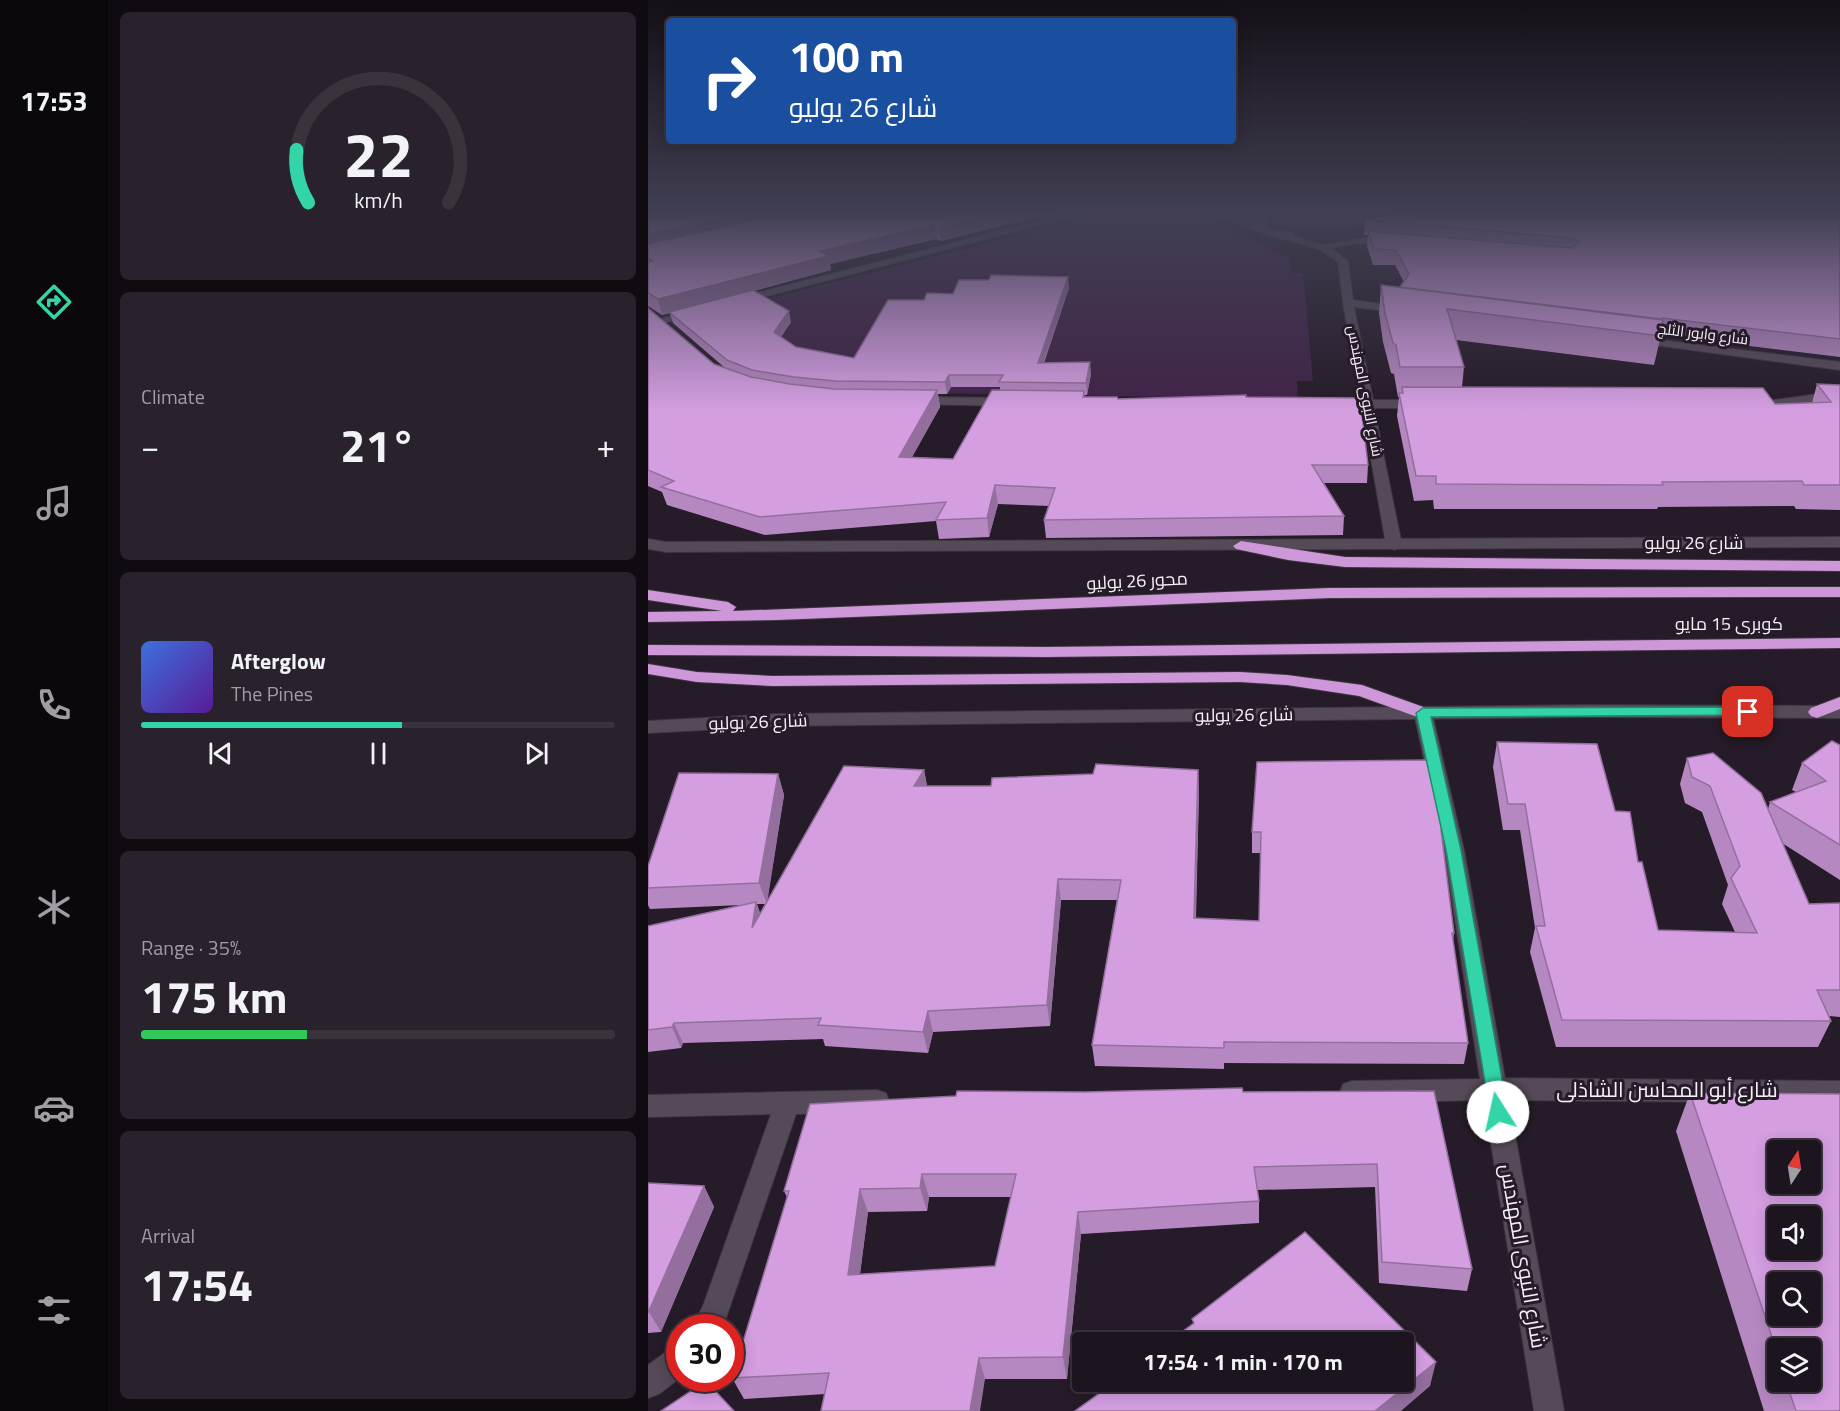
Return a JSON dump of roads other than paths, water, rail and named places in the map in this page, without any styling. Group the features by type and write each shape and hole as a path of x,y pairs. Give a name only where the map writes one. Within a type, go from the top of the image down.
{"highway":[{"path":"1241,546 1345,562 1840,566"},
{"name":"كوبرى 15 مايو","path":"1628,592 1840,592"},
{"name":"محور 26 يوليو","path":"648,617 777,615 1266,595 1628,592"},
{"path":"648,595 777,615"},
{"name":"كوبرى 15 مايو","path":"648,650 1045,652 1840,643"},
{"path":"648,669 697,677 773,681 1240,677 1287,680 1362,691 1423,713"},
{"path":"1817,712 1840,703"}],"street":[{"path":"728,303 823,279"},
{"name":"شارع النبوى المهندس","path":"1345,279 1394,545"},
{"path":"1348,303 1419,312"},
{"path":"660,321 705,309"},
{"path":"648,311 676,335"},
{"name":"شارع وابور الثلج","path":"1629,339 1840,366"},
{"path":"1754,405 1784,404 1820,398 1840,391"},
{"path":"908,401 1026,402"},
{"path":"1320,404 1437,404"},
{"name":"شارع 26 يوليو","path":"648,544 666,547 1840,542"},
{"path":"648,552 666,547"},
{"name":"شارع 26 يوليو","path":"648,727 776,720 1423,713 1840,712"},
{"name":"شارع النبوى المهندس","path":"1423,713 1454,850 1548,1411"},
{"name":"شارع أبو المحاسن الشاذلى","path":"1326,1092 1494,1089 1840,1092"},
{"path":"648,1106 895,1101"},
{"path":"714,1314 787,1103"},
{"path":"648,1383 666,1370"}]}
